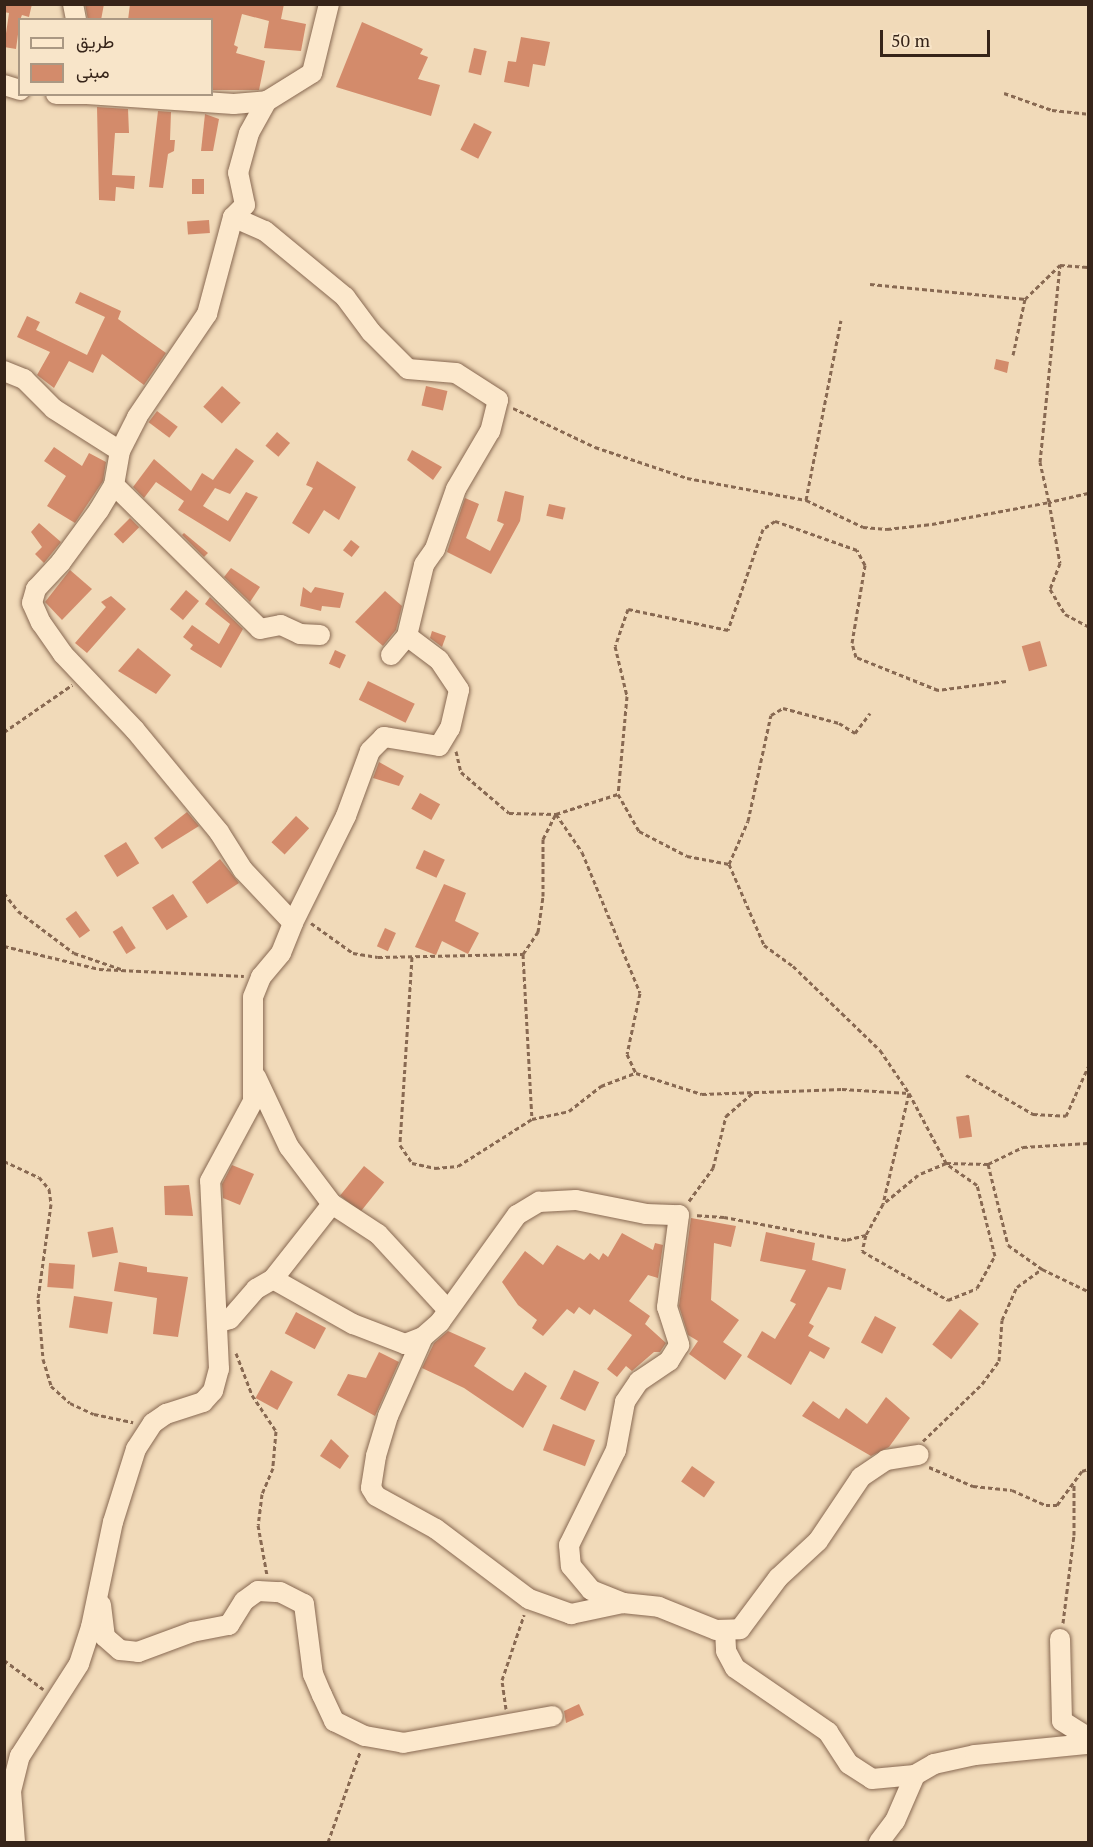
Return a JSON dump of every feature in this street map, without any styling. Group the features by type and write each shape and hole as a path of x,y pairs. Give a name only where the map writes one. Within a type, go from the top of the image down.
{"street":[{"path":"116,96 234,104 267,101 312,73 329,4"},
{"path":"267,101 240,158 238,172 245,205 233,218 207,314 137,417 120,451 114,485 61,562 36,589 32,603 41,623 189,795 243,870 293,923"},
{"path":"233,218 265,231 345,297 371,332 408,369 456,373 498,400 490,432 456,489 435,549 424,565 407,636 391,655"},
{"path":"4,371 24,379 54,409 120,451"},
{"path":"114,485 260,629 281,625 300,634 320,635"},
{"path":"15,1842 11,1791 20,1756 62,1694 79,1664 100,1585 113,1522 135,1449 153,1423 166,1414 203,1402 213,1391 219,1370 219,1322 210,1180 253,1101 255,1075 253,997 261,977 281,953 300,903 346,816 370,751 384,737 439,746 450,728 459,690 439,660 407,636"},
{"path":"255,1075 289,1147 332,1204 378,1234 448,1310"},
{"path":"623,1603 571,1614 529,1599 436,1529 376,1496 371,1488 387,1416 423,1337 448,1310 517,1215 539,1202 576,1200 646,1214 680,1215 668,1307 679,1345 669,1360 639,1381 625,1402 616,1450 569,1545 571,1566 591,1590 623,1603 659,1608 683,1620 725,1630 740,1629 778,1578 818,1541 861,1477 886,1460 919,1455"},
{"path":"219,1322 230,1319 256,1289 273,1279 332,1204"},
{"path":"273,1279 382,1338 405,1344 423,1337"},
{"path":"100,1585 105,1637 120,1650 138,1652 192,1632 229,1625 244,1601 258,1591 280,1592 304,1604 313,1674 334,1721 365,1736 403,1743 553,1716"},
{"path":"725,1630 726,1651 735,1668 828,1732 849,1764 872,1779 915,1775 934,1764 975,1755 1089,1744"},
{"path":"1060,1639 1062,1721 1089,1737"},
{"path":"891,1842 896,1821 915,1775"},
{"path":"879,1842 896,1821"}],"path":[{"path":"1004,93 1052,110 1089,114"},
{"path":"1013,355 1024,299 1060,265 1089,267"},
{"path":"1060,265 1040,462 1060,563 1050,589 1065,614 1089,626"},
{"path":"870,284 1024,299"},
{"path":"806,500 841,320"},
{"path":"498,400 596,447 687,478 806,500 863,527 887,529 1049,502 1089,493"},
{"path":"729,864 687,856 639,831 618,794 627,696 615,646 628,609 728,630 763,529 775,521 857,550 865,565 852,643 856,657 938,690 1006,681"},
{"path":"4,732 84,674"},
{"path":"870,713 855,733 838,723 783,708 771,715 748,821 729,864 764,945 793,966 880,1050 909,1093 946,1163 977,1185 995,1256 977,1288 948,1300 862,1251 866,1235 883,1204 909,1093"},
{"path":"450,728 461,772 509,813 556,814 618,794"},
{"path":"532,1119 523,954 538,932 543,896 543,839 556,814"},
{"path":"556,814 582,852 640,993 627,1054 636,1073"},
{"path":"4,893 18,911 74,953 127,971"},
{"path":"300,903 313,926 353,953 412,957 523,954"},
{"path":"4,946 99,969 261,977"},
{"path":"412,957 400,1145 411,1163 435,1168 458,1166 532,1119 569,1111 601,1086 636,1073 702,1094 842,1089 909,1093"},
{"path":"966,1075 1033,1114 1066,1116 1089,1068"},
{"path":"680,1215 713,1168 726,1116 752,1092"},
{"path":"883,1204 918,1174 946,1163 988,1164 1023,1147 1089,1143"},
{"path":"4,1161 39,1177 49,1189 51,1204 38,1299 43,1359 51,1386 69,1403 94,1414 153,1423"},
{"path":"988,1164 1008,1245 1042,1269 1089,1291"},
{"path":"680,1215 724,1217 846,1240 866,1235"},
{"path":"1042,1269 1017,1287 1002,1320 999,1361 982,1384 927,1434 919,1455 928,1466 950,1479 973,1486 1012,1490 1046,1505 1057,1505 1082,1471 1089,1469"},
{"path":"235,1350 252,1395 276,1431 273,1468 262,1494 258,1525 268,1592"},
{"path":"1060,1639 1074,1535 1074,1483"},
{"path":"519,1722 507,1711 502,1680 529,1599"},
{"path":"4,1660 40,1688 62,1694"},
{"path":"328,1842 365,1736"}],"building":[{"path":"4,4 32,4 29,17 22,15 18,18 16,49 4,47 9,13 4,12"},
{"path":"85,4 104,4 101,18 88,18"},
{"path":"130,4 284,4 281,19 306,24 301,51 264,48 269,21 242,14 234,45 238,47 236,53 265,61 259,90 213,90 213,18 128,18"},
{"path":"362,22 423,49 420,54 428,57 418,79 440,85 431,116 336,87"},
{"path":"521,37 550,42 545,66 533,64 529,87 504,82 508,61 516,62"},
{"path":"474,48 487,51 481,75 468,72"},
{"path":"97,107 128,109 129,133 115,133 112,175 135,176 134,189 116,187 115,201 99,200"},
{"path":"158,111 171,112 170,140 175,140 174,151 168,154 163,188 149,187"},
{"path":"205,114 219,119 213,151 201,151"},
{"path":"474,123 492,132 478,159 460,150"},
{"path":"192,179 204,179 204,194 192,194"},
{"path":"209,220 210,233 188,235 187,222"},
{"path":"80,292 121,311 118,319 166,353 144,385 102,354 93,373 69,361 54,388 37,375 50,352 17,337 27,316 40,322 36,330 87,355 105,317 75,303"},
{"path":"996,359 1009,362 1007,373 994,369"},
{"path":"222,386 241,403 222,424 203,407"},
{"path":"426,386 447,391 443,410 422,405"},
{"path":"157,411 178,427 169,438 149,422"},
{"path":"277,432 290,443 278,457 265,446"},
{"path":"54,447 82,466 89,453 106,462 103,481 75,523 47,506 66,476 44,461"},
{"path":"236,448 254,461 230,494 215,488 203,506 228,521 246,492 258,497 230,542 178,510 184,501 156,482 144,498 133,487 154,459 191,491 202,473 213,480"},
{"path":"412,450 442,467 433,480 407,460"},
{"path":"317,461 356,487 339,520 324,510 309,534 292,523 313,488 306,485"},
{"path":"505,491 524,496 520,521 491,574 447,552 465,498 479,504 466,538 490,551 504,524 497,521"},
{"path":"549,504 566,508 563,520 546,516"},
{"path":"130,518 139,527 123,543 114,534"},
{"path":"39,523 61,542 44,563 35,554 42,547 31,532"},
{"path":"184,533 208,553 204,557 182,535"},
{"path":"351,540 360,547 352,557 343,550"},
{"path":"231,568 260,587 250,602 224,577"},
{"path":"70,570 92,589 62,620 45,602"},
{"path":"303,587 311,593 315,587 344,593 340,608 322,606 321,611 300,606"},
{"path":"186,590 199,601 183,620 170,609"},
{"path":"385,591 402,606 396,630 383,646 355,622"},
{"path":"111,596 126,609 87,653 75,643 106,607 101,602"},
{"path":"210,597 243,629 221,668 190,649 193,645 183,637 192,625 219,644 230,624 205,604"},
{"path":"432,631 446,636 442,647 430,638"},
{"path":"1040,641 1047,666 1029,671 1022,646"},
{"path":"138,648 171,675 156,694 118,671"},
{"path":"335,650 346,655 340,669 329,664"},
{"path":"368,681 415,704 406,723 359,700"},
{"path":"379,762 404,776 399,786 373,778"},
{"path":"420,793 440,804 431,820 411,809"},
{"path":"187,812 199,826 162,849 154,838"},
{"path":"296,816 309,828 285,855 271,842"},
{"path":"126,842 139,863 117,877 104,856"},
{"path":"424,850 445,860 436,878 416,868"},
{"path":"220,859 239,883 207,904 192,882"},
{"path":"444,884 466,893 455,921 479,933 468,954 442,941 436,955 415,947"},
{"path":"173,894 188,917 167,930 152,908"},
{"path":"76,911 90,930 80,938 65,919"},
{"path":"122,926 136,948 126,954 113,932"},
{"path":"385,928 396,933 388,951 377,946"},
{"path":"969,1115 972,1137 959,1139 956,1117"},
{"path":"232,1165 254,1174 240,1205 223,1198 222,1184"},
{"path":"364,1166 384,1182 360,1212 340,1196"},
{"path":"189,1185 193,1216 165,1215 164,1186"},
{"path":"691,1218 736,1226 731,1247 714,1243 711,1300 739,1320 723,1342 742,1355 725,1380 689,1354 698,1341 688,1335 679,1306"},
{"path":"113,1227 118,1253 92,1257 87,1232"},
{"path":"766,1232 815,1243 812,1260 846,1269 841,1290 828,1287 809,1323 814,1326 808,1336 830,1348 824,1359 810,1351 791,1385 747,1357 762,1331 775,1339 796,1304 790,1301 806,1270 760,1261"},
{"path":"622,1233 653,1250 655,1243 663,1245 658,1278 648,1275 629,1301 650,1316 645,1324 666,1343 660,1352 654,1352 632,1371 626,1366 617,1377 607,1369 632,1335 594,1309 590,1315 579,1307 574,1314 567,1309 543,1336 532,1328 537,1320 518,1305 502,1282 525,1251 543,1265 557,1245 584,1260 590,1253 599,1260 603,1253 608,1257"},
{"path":"119,1262 147,1267 147,1272 188,1277 178,1337 153,1334 157,1298 114,1291"},
{"path":"49,1263 75,1265 73,1289 47,1287"},
{"path":"74,1296 113,1302 108,1334 69,1328"},
{"path":"960,1309 979,1324 951,1359 932,1344"},
{"path":"296,1312 326,1328 315,1349 285,1333"},
{"path":"875,1316 896,1327 882,1354 861,1342"},
{"path":"448,1331 486,1348 474,1366 507,1388 513,1391 525,1372 547,1386 523,1428 464,1388 422,1368 434,1343"},
{"path":"379,1352 399,1362 375,1416 337,1395 348,1374 366,1378"},
{"path":"271,1370 293,1382 277,1410 255,1398"},
{"path":"574,1370 599,1382 585,1411 560,1399"},
{"path":"886,1397 910,1418 889,1447 871,1456 802,1416 813,1401 839,1419 846,1408 867,1424"},
{"path":"553,1424 595,1440 585,1466 543,1450"},
{"path":"331,1439 349,1456 340,1469 320,1456"},
{"path":"692,1466 715,1482 704,1498 681,1482"},
{"path":"579,1704 584,1715 566,1723 564,1711"}]}
